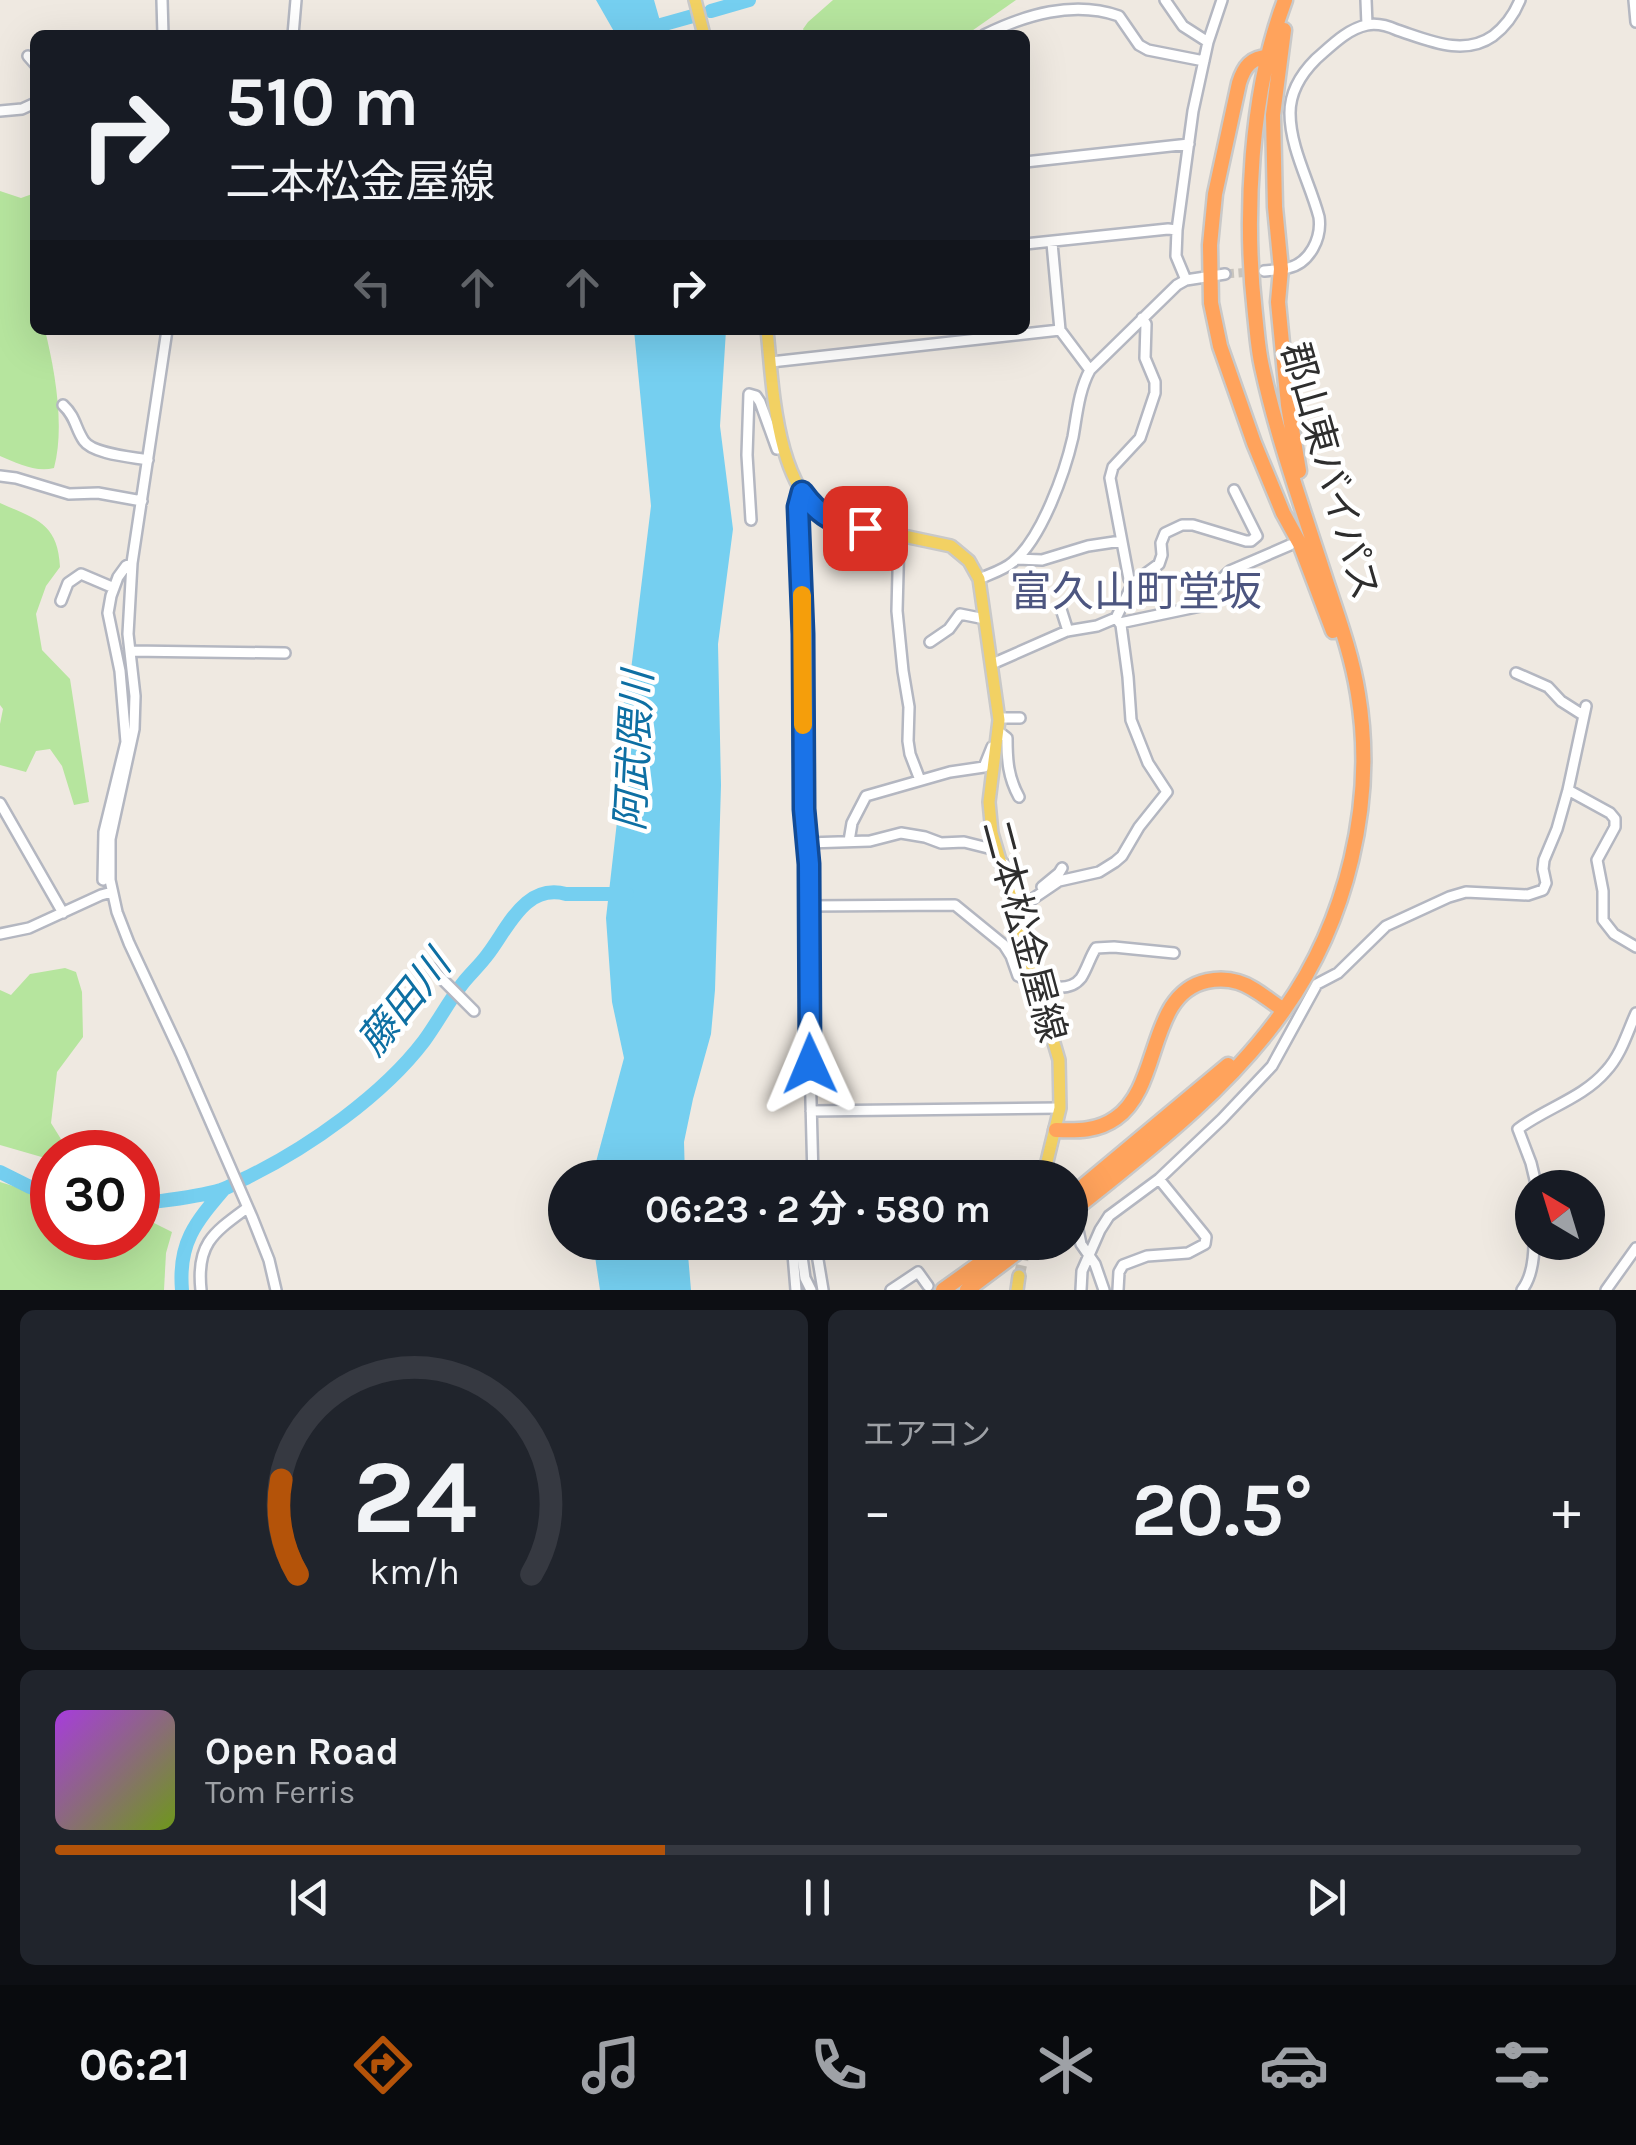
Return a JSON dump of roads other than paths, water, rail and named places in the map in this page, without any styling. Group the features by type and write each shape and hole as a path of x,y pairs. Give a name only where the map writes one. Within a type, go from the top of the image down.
{"highway":[{"name":"郡山東バイパス","path":"1088,1198 1162,1138 1251,1052 1324,940 1340,900 1356,838 1362,788 1362,724 1354,677 1261,363 1251,278 1254,141 1269,56 1286,0"},
{"path":"1286,0 1273,115 1274,193 1281,269 1278,302 1294,450 1341,605 1349,653"},
{"path":"1269,56 1251,62 1239,82 1215,194 1217,274 1211,303 1220,346 1254,443 1354,677"},
{"path":"1056,1130 1089,1129 1124,1112 1139,1089 1169,1011 1194,985 1209,980 1233,980 1282,1008"},
{"name":"郡山東バイパス","path":"1088,1182 1194,1096 1251,1044 1282,1008"},
{"path":"936,1288 981,1260"},
{"path":"967,1290 1007,1260"}],"main road":[{"path":"695,0 703,30"},
{"path":"768,335 784,448 802,492 816,510 833,521 952,546 968,560 979,579"},
{"name":"二本松金屋線","path":"979,579 998,730 990,802 992,832 1059,1060 1060,1108 1048,1160"},
{"path":"1017,1290 1019,1276"}],"street":[{"path":"162,0 163,30"},
{"path":"293,30 296,0"},
{"path":"1166,0 1183,26 1208,42"},
{"path":"1186,280 1176,256 1189,144 1208,42 1222,0"},
{"path":"1366,0 1366,25"},
{"path":"1264,270 1290,268 1304,260 1315,244 1320,226 1292,130 1290,108 1292,96 1312,63 1343,37 1366,25 1387,26 1438,44 1473,46 1506,26 1520,0"},
{"path":"1634,0 1636,22"},
{"path":"996,30 1052,11 1089,9 1119,16 1148,50 1204,61"},
{"path":"0,111 30,106"},
{"path":"1030,161 1189,144"},
{"path":"1030,244 1178,230"},
{"path":"1052,242 1060,330 1090,370"},
{"path":"979,579 1017,559 1042,521 1066,463 1090,370 1168,292 1186,280 1217,274"},
{"path":"1133,583 1121,541 1110,474 1140,438 1155,393 1144,351 1146,324 1142,318"},
{"path":"1030,332 1060,330"},
{"path":"167,335 132,564 128,608 134,729 110,839 112,892 129,943 269,1260 276,1290"},
{"path":"771,362 972,335"},
{"path":"750,520 749,394 760,402 777,449 784,448"},
{"path":"63,405 92,448 148,460"},
{"path":"0,476 69,494 98,493 142,502"},
{"path":"807,844 870,841 901,833 941,843 964,842 998,855 1008,864 1021,898 1031,900 1060,881 1099,872 1115,862 1167,792 1148,763 1131,720 1118,620 1133,583 1160,564 1165,533 1182,525 1193,525 1246,541 1257,536 1234,490"},
{"path":"802,492 798,507 812,1160"},
{"path":"1055,494 1070,492"},
{"path":"899,534 897,611 902,670 910,707 910,754 920,780"},
{"path":"1017,559 1042,560 1121,541"},
{"path":"992,664 1068,631 1201,606 1230,571 1290,545"},
{"path":"103,880 104,832 126,742 120,671 108,608 122,571 132,564"},
{"path":"61,601 68,582 80,574 114,588"},
{"path":"1061,609 1068,631"},
{"path":"930,642 952,626 960,614 985,619"},
{"path":"130,650 285,653"},
{"path":"1081,1290 1080,1277 1109,1216 1159,1179 1272,1066 1314,987 1338,973 1380,930 1458,893 1521,895 1543,890 1544,860 1558,829 1584,710 1561,701 1548,687 1516,672"},
{"path":"849,841 852,824 866,796 950,772 984,768 998,730 1020,718"},
{"path":"998,730 1007,738 1006,762 1019,796"},
{"path":"1568,790 1615,819 1597,860 1604,890 1603,920 1614,934 1636,947"},
{"path":"0,803 64,913"},
{"path":"1038,895 1062,868"},
{"path":"0,934 29,928 112,892"},
{"path":"808,906 955,905 1004,945 1018,976 1036,984 1074,984 1100,947 1174,953"},
{"path":"432,970 472,1009"},
{"path":"1533,1170 1518,1129 1589,1087 1607,1071 1622,1048 1636,1013"},
{"path":"811,1111 1060,1108"},
{"path":"1118,1290 1123,1265 1147,1256 1188,1253 1205,1244 1204,1233 1159,1179"},
{"path":"201,1290 199,1270 207,1242 246,1206"},
{"path":"1606,1290 1636,1248"},
{"path":"1088,1253 1104,1290"},
{"path":"796,1260 796,1290"},
{"path":"800,1260 811,1290"},
{"path":"818,1260 823,1290"},
{"path":"1526,1289 1532,1260"},
{"path":"891,1290 918,1272 936,1288"}],"water":[{"path":"596,0 654,0 663,30 613,30"},
{"name":"阿武隈川","path":"634,335 726,335 720,426 733,529 718,644 721,785 715,990 711,1034 693,1099 685,1160 597,1160 624,1058 612,1002 606,918 619,804 620,720 631,670 651,506"},
{"path":"596,1260 688,1260 691,1290 600,1290"}],"waterway":[{"path":"711,11 749,0"},
{"path":"643,30 693,16"},
{"name":"藤田川","path":"160,1201 224,1189 295,1151 366,1100 424,1041 463,983 529,901 552,892 627,894"},
{"name":"藤田川","path":"0,1172 30,1187"},
{"path":"182,1290 186,1246 224,1189"}],"tunnel":[{"path":"1225,274 1252,272"},
{"path":"1019,1276 1023,1260"}],"district":[{"name":"富久山町堂坂","path":"1136,592"}]}
